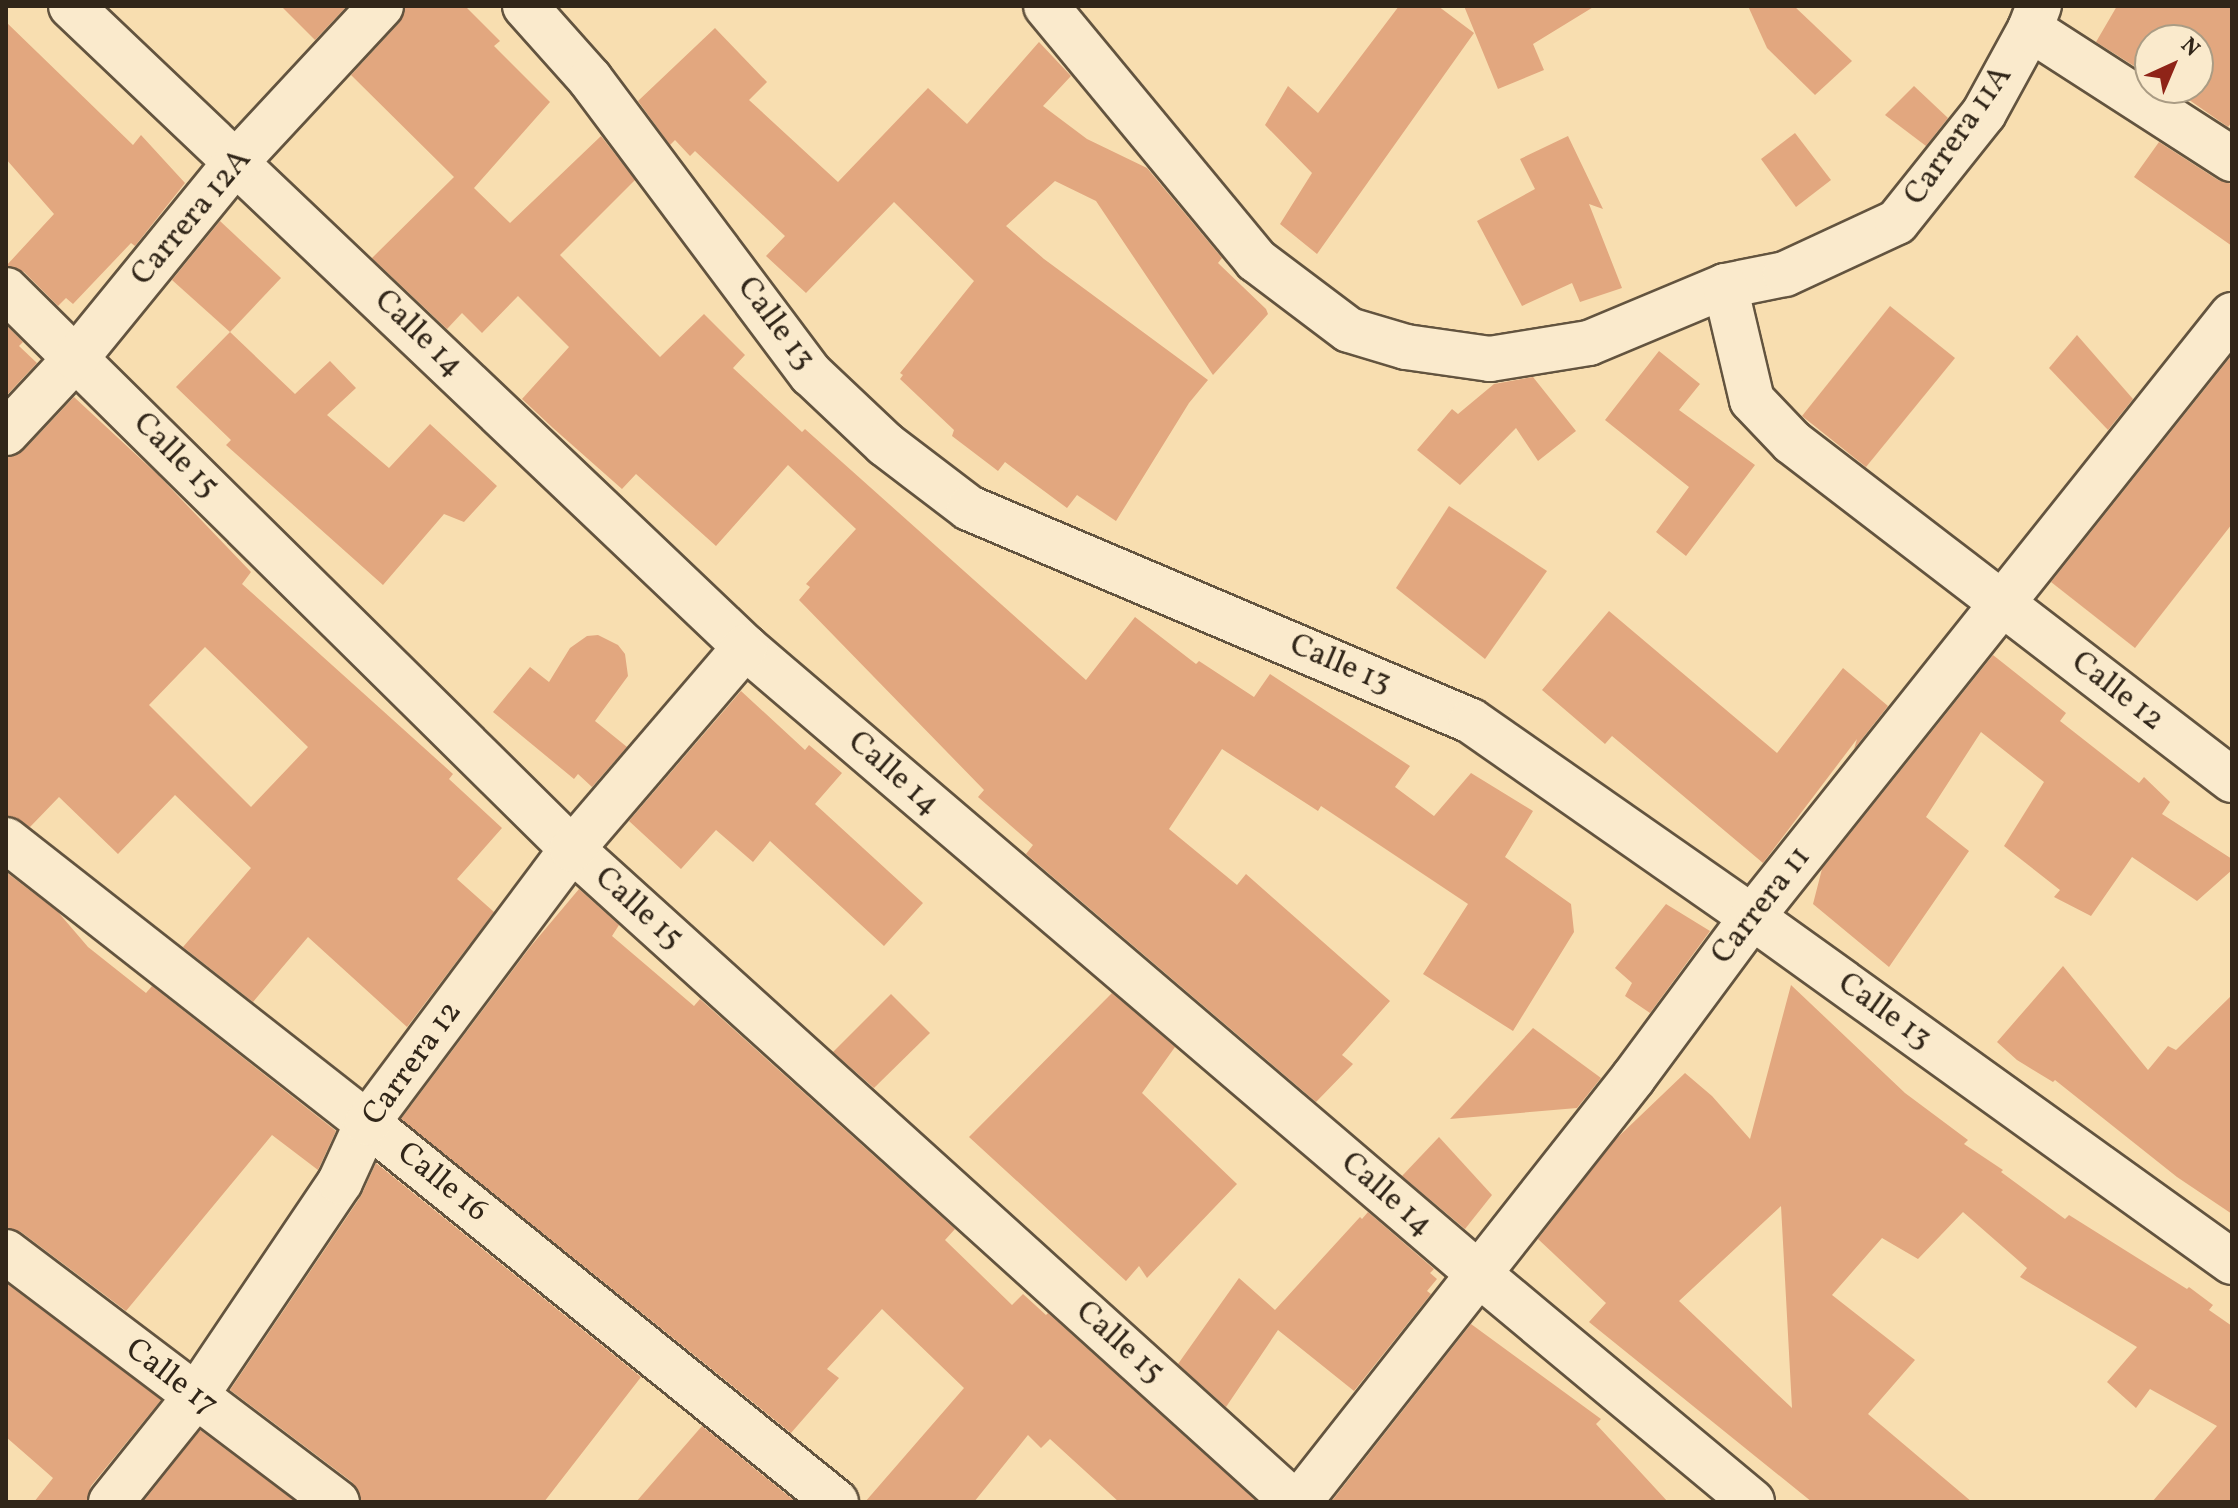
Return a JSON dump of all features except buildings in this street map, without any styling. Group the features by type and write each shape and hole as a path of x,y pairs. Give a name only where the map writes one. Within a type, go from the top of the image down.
{"street":[{"name":"Calle 14","path":"71,6 745,647 1480,1275 1752,1502"},
{"name":"Carrera 12A","path":"6,433 76,358 236,162 381,6"},
{"name":"Calle 13","path":"525,6 590,79 811,374 885,444 969,508 1471,721 1752,917 2232,1262"},
{"path":"1046,6 1256,260 1349,330 1406,347 1490,359 1589,343 1725,286"},
{"path":"2034,18 2232,159"},
{"name":"Carrera 11A","path":"1725,286 1785,274 1897,222 1984,113 2034,18"},
{"name":"Calle 12","path":"1725,286 1752,400 1792,442 2232,780"},
{"name":"Calle 15","path":"6,290 572,849 1296,1502"},
{"name":"Carrera 11","path":"1296,1502 1480,1275 1633,1078 1752,917 2232,315"},
{"name":"Carrera 12","path":"111,1502 195,1397 340,1182 367,1123 572,849 745,647"},
{"name":"Calle 16","path":"6,840 367,1123 836,1502"},
{"name":"Calle 17","path":"6,1252 337,1502"}]}
